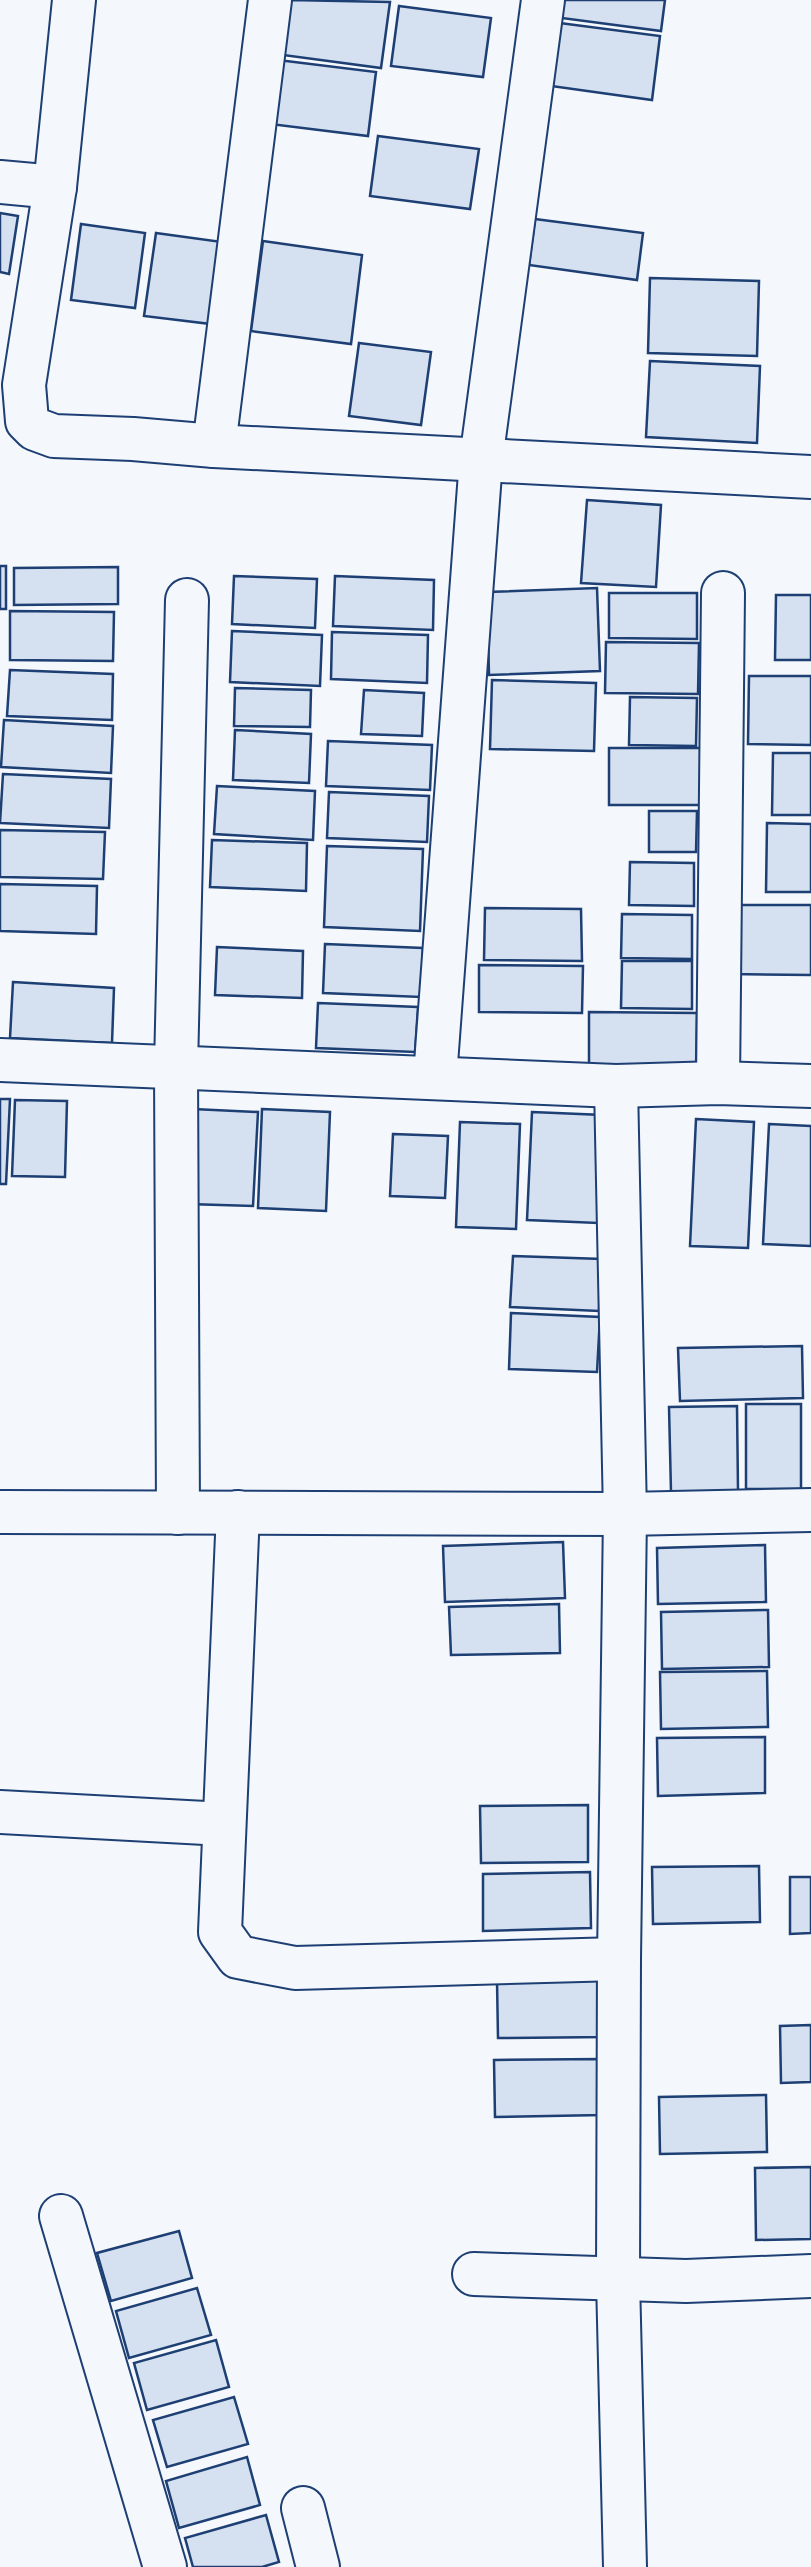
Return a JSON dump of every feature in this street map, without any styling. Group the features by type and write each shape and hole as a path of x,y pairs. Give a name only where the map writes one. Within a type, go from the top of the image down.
{"street":[{"path":"74,0 55,187 24,385 26,421 34,429 54,436 214,446 811,477"},
{"path":"214,446 270,0"},
{"path":"435,1078 481,460 543,0"},
{"path":"0,182 55,187"},
{"path":"718,1084 722,593"},
{"path":"178,1513 176,1067 187,600"},
{"path":"0,1060 616,1086 811,1086"},
{"path":"616,1086 625,1514 618,2280 625,2567"},
{"path":"0,1512 625,1514 811,1510"},
{"path":"238,1512 220,1932 238,1957 295,1968 619,1959"},
{"path":"0,1812 224,1824"},
{"path":"60,2216 165,2567"},
{"path":"474,2274 720,2281 811,2276"},
{"path":"303,2508 318,2567"}],"building":[{"path":"290,0 390,2 381,68 283,55"},
{"path":"556,0 665,0 661,31 554,17"},
{"path":"399,6 491,18 483,77 391,66"},
{"path":"552,22 660,36 652,100 544,85"},
{"path":"278,60 376,72 368,136 270,124"},
{"path":"378,136 479,149 470,209 370,196"},
{"path":"0,213 18,216 9,274 0,272"},
{"path":"535,219 643,233 637,280 529,265"},
{"path":"81,224 145,233 135,308 71,300"},
{"path":"156,233 222,242 211,324 144,316"},
{"path":"263,241 362,255 351,344 251,331"},
{"path":"650,278 759,281 757,356 648,353"},
{"path":"359,343 431,352 421,425 349,416"},
{"path":"650,361 760,366 757,443 646,437"},
{"path":"587,500 661,505 656,587 581,583"},
{"path":"0,566 6,566 6,609 0,609"},
{"path":"118,567 118,604 14,605 14,568"},
{"path":"234,576 317,579 315,628 232,624"},
{"path":"335,576 434,580 433,630 333,626"},
{"path":"597,588 600,671 489,675 487,592"},
{"path":"609,593 697,593 697,639 609,638"},
{"path":"776,595 811,595 811,660 775,660"},
{"path":"10,611 114,612 113,661 10,660"},
{"path":"232,631 322,635 320,686 230,682"},
{"path":"332,632 428,635 427,683 331,679"},
{"path":"606,642 699,643 698,694 605,693"},
{"path":"10,670 113,674 112,720 7,716"},
{"path":"749,676 811,676 811,745 748,744"},
{"path":"492,680 596,683 594,751 490,749"},
{"path":"235,688 311,690 310,727 234,726"},
{"path":"364,690 424,693 422,736 361,734"},
{"path":"630,697 697,698 696,746 629,745"},
{"path":"4,720 113,726 111,773 1,767"},
{"path":"235,730 311,734 309,783 233,780"},
{"path":"328,741 432,745 430,790 326,786"},
{"path":"609,748 701,748 701,805 609,805"},
{"path":"773,753 811,753 811,815 772,815"},
{"path":"3,774 111,779 109,828 0,823"},
{"path":"217,786 315,791 313,840 214,834"},
{"path":"329,792 429,796 427,842 327,838"},
{"path":"649,811 697,811 696,852 649,852"},
{"path":"767,823 811,824 811,892 766,892"},
{"path":"0,830 105,832 103,879 0,877"},
{"path":"212,840 307,843 306,891 210,887"},
{"path":"327,846 423,849 420,931 324,927"},
{"path":"630,862 694,863 694,906 629,905"},
{"path":"0,884 97,886 96,934 0,931"},
{"path":"732,905 811,905 811,975 731,974"},
{"path":"485,908 581,909 582,961 484,960"},
{"path":"622,914 692,915 692,959 621,958"},
{"path":"325,944 423,948 421,997 323,993"},
{"path":"217,947 303,951 302,998 215,995"},
{"path":"622,961 692,961 692,1009 621,1008"},
{"path":"479,965 583,966 582,1013 479,1012"},
{"path":"13,982 114,988 112,1043 10,1038"},
{"path":"318,1003 418,1007 415,1052 316,1048"},
{"path":"589,1012 697,1013 696,1071 589,1069"},
{"path":"0,1099 10,1099 6,1184 0,1184"},
{"path":"15,1100 67,1101 65,1177 12,1176"},
{"path":"193,1109 258,1112 253,1206 188,1204"},
{"path":"262,1109 330,1112 326,1211 258,1208"},
{"path":"532,1112 603,1115 598,1223 527,1220"},
{"path":"696,1119 754,1122 748,1248 690,1246"},
{"path":"460,1122 520,1124 516,1229 456,1227"},
{"path":"769,1124 811,1126 811,1246 763,1244"},
{"path":"393,1134 448,1136 445,1198 390,1196"},
{"path":"513,1256 602,1259 599,1311 510,1307"},
{"path":"511,1313 600,1317 597,1372 509,1369"},
{"path":"802,1346 803,1398 680,1401 678,1348"},
{"path":"746,1404 801,1404 801,1489 746,1489"},
{"path":"737,1406 738,1491 671,1492 669,1407"},
{"path":"563,1542 565,1598 445,1602 443,1546"},
{"path":"765,1545 766,1602 658,1604 657,1548"},
{"path":"559,1604 560,1653 451,1655 449,1607"},
{"path":"768,1610 769,1667 662,1669 661,1612"},
{"path":"767,1671 768,1727 661,1729 660,1672"},
{"path":"765,1737 765,1793 658,1796 657,1738"},
{"path":"588,1805 588,1862 481,1863 480,1806"},
{"path":"759,1866 760,1922 653,1924 652,1867"},
{"path":"590,1872 591,1928 483,1931 483,1874"},
{"path":"790,1877 811,1877 811,1933 790,1934"},
{"path":"605,1980 606,2037 498,2038 497,1981"},
{"path":"811,2025 811,2082 781,2083 780,2026"},
{"path":"601,2059 602,2115 495,2117 494,2060"},
{"path":"766,2095 767,2152 660,2154 659,2097"},
{"path":"811,2167 811,2239 756,2240 755,2168"},
{"path":"179,2231 192,2278 111,2301 97,2253"},
{"path":"197,2288 211,2335 129,2358 116,2311"},
{"path":"216,2340 229,2387 147,2410 134,2363"},
{"path":"234,2397 248,2444 167,2467 153,2420"},
{"path":"247,2457 260,2505 179,2528 166,2481"},
{"path":"266,2515 279,2562 262,2567 193,2567 185,2538"}]}
